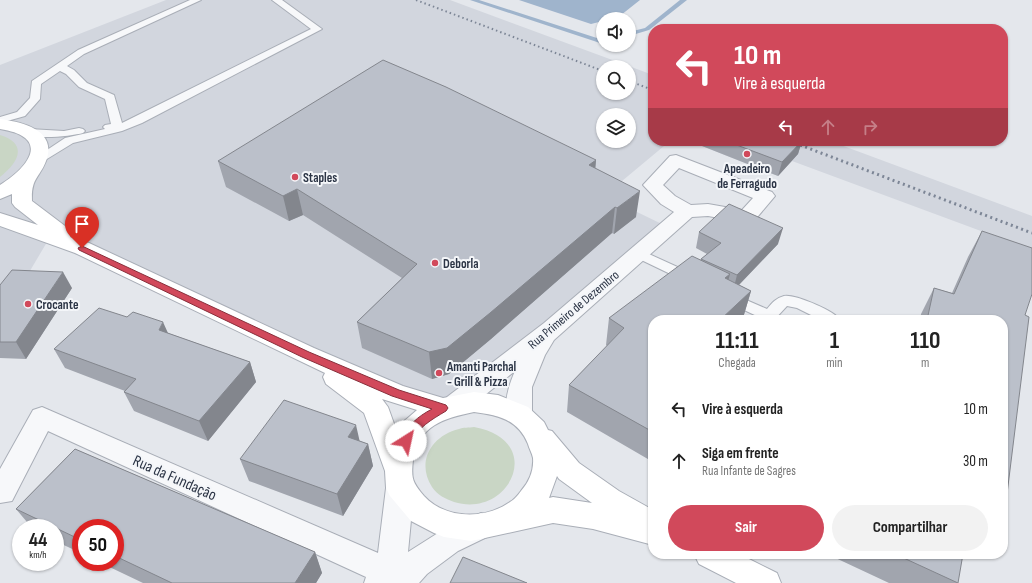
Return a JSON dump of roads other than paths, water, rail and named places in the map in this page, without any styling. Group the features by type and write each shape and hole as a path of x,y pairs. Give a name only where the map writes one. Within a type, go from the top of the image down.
{"main road":[{"path":"0,124 17,127 29,132 37,139 41,149 36,163 22,187 22,203 42,220 82,248"},
{"path":"0,193 18,182 36,163"},
{"path":"0,219 82,248 306,354 396,394 450,406"},
{"path":"306,354 375,407 399,480 421,512 444,524 470,528 490,525 553,510 593,516 648,531"},
{"path":"399,480 401,451 411,431 422,420 450,406 474,402 498,405 527,422 569,471 610,500 648,521"},
{"path":"490,525 521,510 538,492 546,470 546,457 527,422"},
{"path":"719,559 766,583"}],"street":[{"path":"676,160 765,196 747,217 708,210 687,211 668,200 652,185 676,160"},
{"name":"Rua Primeiro de Dezembro","path":"450,406 552,329 687,211"},
{"path":"527,422 520,387 535,352 552,329"},
{"name":"Rua da Fundação","path":"2,492 42,417 388,579"},
{"path":"388,579 392,555 399,480"},
{"path":"388,579 416,564 448,542 490,525"}],"lane":[{"path":"0,120 21,114 36,98 36,83 81,52 197,0"},
{"path":"36,163 69,140 118,129 138,121 317,29 276,0"},
{"path":"61,66 70,72 83,85 110,97 118,129"},
{"path":"29,132 64,134 101,126 118,129"},
{"path":"638,253 700,283"},
{"path":"721,293 762,315"},
{"path":"771,315 779,305 786,301 795,302 822,315"}],"water":[{"path":"519,0 640,0 625,12 596,12 596,23 591,24"}],"waterway":[{"path":"473,0 596,40"},
{"path":"653,24 684,0"},
{"path":"636,32 648,28"}],"railway":[{"path":"416,0 596,68"},
{"path":"636,84 648,88"},
{"path":"803,146 1032,233"}],"place":[{"name":"Apeadeiro de Ferragudo","path":"747,154"},
{"name":"Staples","path":"295,177"},
{"name":"Deborla","path":"435,263"},
{"name":"Crocante","path":"28,304"},
{"name":"Amanti Parchal - Grill & Pizza","path":"439,373"}]}
